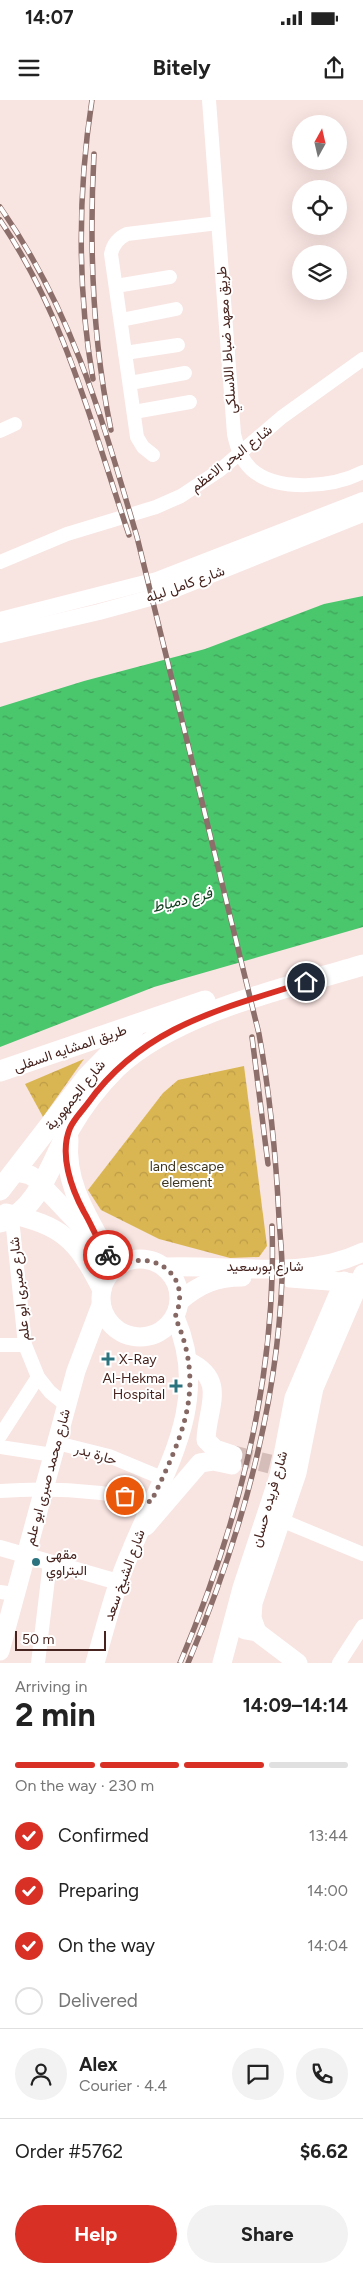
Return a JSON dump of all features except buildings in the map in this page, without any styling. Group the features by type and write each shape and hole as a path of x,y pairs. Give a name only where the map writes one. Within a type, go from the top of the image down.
{"main road":[{"name":"شارع الجمهورية","path":"0,1190 16,1172 88,1076 139,1024 227,993 363,952"},
{"name":"شارع الجمهورية","path":"8,1217 41,1185 70,1127 98,1088 116,1069 156,1038 231,1006 363,965"},
{"name":"طريق المشايه السفلى","path":"0,1071 139,1024"},
{"path":"70,1127 67,1153 70,1180 79,1203 112,1259 101,1297"},
{"path":"8,1217 53,1227 68,1237 87,1262 101,1297 105,1316 112,1326 122,1333 134,1337 146,1337 158,1333 168,1326 177,1309 179,1288 174,1277 165,1267 154,1261 142,1258 129,1260 112,1259 73,1216 30,1175 16,1172"},
{"name":"شارع بورسعيد","path":"165,1267 207,1266 281,1269 334,1264 363,1252"},
{"name":"شارع بورسعيد","path":"177,1309 198,1286 220,1278 259,1277 357,1281"},
{"name":"شارع فريده حسان","path":"222,1663 294,1398 357,1281"},
{"name":"شارع فريده حسان","path":"257,1632 252,1618 253,1603 297,1473 314,1388 357,1281"},
{"name":"شارع محمد صبرى ابو علم","path":"0,1651 7,1593 26,1555 66,1405 101,1297"},
{"name":"شارع الشيخ سعد","path":"94,1663 118,1582 151,1502 179,1443 184,1425 190,1387 188,1362 177,1309"},
{"path":"139,1531 156,1516 200,1463 232,1460 215,1449 206,1440 214,1396 212,1385 199,1366 188,1362"},
{"path":"229,1637 242,1630 257,1632 298,1663"}],"street":[{"name":"طريق معهد ضباط اللاسلكي","path":"209,100 234,434 238,452"},
{"path":"152,455 143,447 137,437 116,286 112,254 113,247 121,236 127,234 218,223"},
{"path":"116,286 170,277"},
{"path":"121,320 176,309"},
{"path":"126,353 178,344"},
{"name":"شارع البحر الاعظم","path":"1,561 66,534 167,503 205,481 238,452 318,390 363,359"},
{"path":"130,383 185,373"},
{"path":"134,412 190,402"},
{"path":"0,431 15,424"},
{"path":"238,452 251,469 268,479 291,484 318,485 358,474"},
{"name":"شارع كامل ليله","path":"0,620 157,580 363,500"},
{"name":"شارع كامل ليله","path":"0,635 160,596 363,514"},
{"name":"شارع صبرى ابو علم","path":"8,1217 24,1346 38,1377 50,1392 66,1405"},
{"path":"0,1345 24,1346"},
{"path":"2,1428 38,1377"},
{"name":"حارة بدر","path":"0,1447 55,1449 109,1456 162,1478"},
{"path":"0,1491 43,1488 111,1493 151,1502"},
{"path":"281,1520 363,1554"},
{"path":"0,1548 118,1582"},
{"path":"38,1663 50,1562"},
{"path":"339,1663 363,1626"}],"green space":[{"path":"84,1059 43,1117 25,1084"},
{"name":"land escape element","path":"244,1066 267,1246 259,1257 230,1258 159,1239 101,1210 88,1190 163,1093 178,1080"}],"water":[{"name":"فرع دمياط","path":"363,596 363,927 154,987 0,1047 0,707 84,681 205,649 324,604"}],"tunnel":[{"path":"233,1455 270,1464"}],"railway":[{"path":"92,100 84,169 81,240 84,310 93,379"},
{"path":"94,154 92,258 96,327 111,430"},
{"path":"0,207 47,285 66,325 97,407 124,493 137,537 259,1034 269,1103 282,1256 279,1328 272,1377 264,1426 239,1523 224,1570 188,1663"},
{"path":"0,220 23,257 60,333 89,413 129,535"},
{"path":"252,1037 268,1164"},
{"path":"180,1663 220,1558 250,1449 268,1338 272,1282 272,1226"}],"way so far":[{"path":"108,1255 118,1266 129,1260 142,1258 154,1261 165,1267 174,1277 179,1288 180,1300 175,1317 187,1350 189,1368 188,1406 179,1443 172,1461 151,1502 125,1496"}],"place":[{"name":"X-Ray","path":"108,1359"},
{"name":"Al-Hekma Hospital","path":"176,1386"},
{"name":"مقهى البتراوي","path":"36,1562"}],"route":[{"path":"108,1255 74,1192 67,1158 70,1127 98,1088 116,1069 156,1038 231,1006 306,982"}]}
